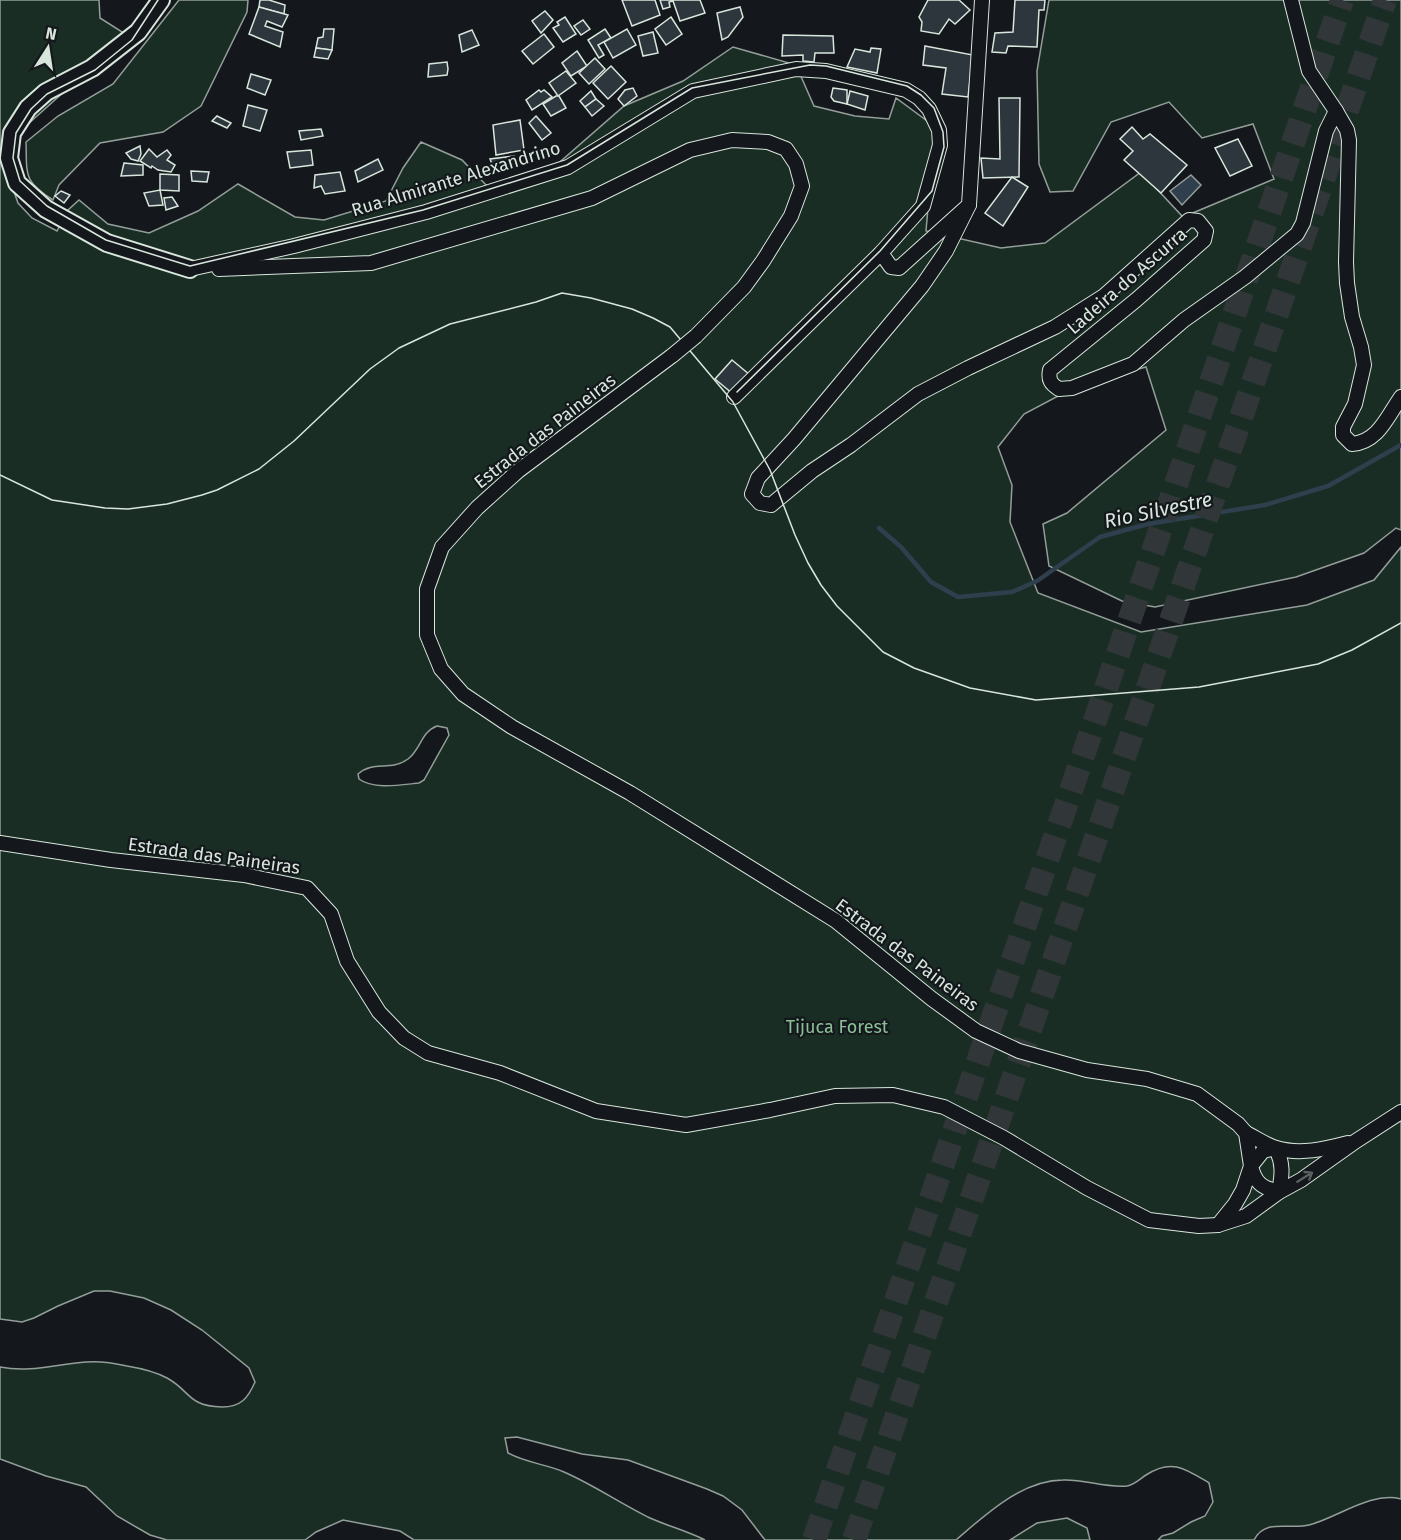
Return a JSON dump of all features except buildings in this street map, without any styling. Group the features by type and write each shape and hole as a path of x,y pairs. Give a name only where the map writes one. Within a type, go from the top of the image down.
{"street":[{"name":"Rua Almirante Alexandrino","path":"161,0 138,32 92,68 46,92 28,108 12,133 9,158 17,183 46,210 107,243 190,269 294,246 426,212 568,167 693,91 796,69 812,68 906,90 919,98 929,109 939,130 940,145 922,206 881,253 734,397"},
{"path":"881,253 891,267 899,267 969,205 982,0"},
{"path":"1291,0 1309,71 1336,111 1347,130 1349,140 1347,284 1352,317 1364,365 1355,404 1343,427 1342,435 1352,444 1364,443 1373,437 1401,397"},
{"name":"Ladeira do Ascurra","path":"969,205 946,251 922,286 794,439 758,478 752,494 760,503 771,505 812,471 851,445 918,394 1055,327 1094,303 1189,220 1198,221 1206,231 1204,240 1136,300 1050,370 1049,378 1059,389 1072,388 1133,364 1184,320 1245,277 1297,234 1304,223 1326,131 1336,111"},
{"name":"Estrada das Paineiras","path":"190,269 290,268 371,263 592,198 690,150 732,140 768,142 786,149 796,164 802,186 792,216 744,287 674,355 518,471 477,508 442,547 428,590 427,624 427,635 441,669 463,694 512,727 630,793 836,921 932,999 976,1030 1019,1051 1087,1070 1147,1079 1197,1094 1238,1124 1246,1133 1275,1148"},
{"name":"Estrada das Paineiras","path":"0,843 111,860 244,875 307,888 331,914 347,961 379,1012 404,1038 428,1053 500,1073 596,1111 686,1125 835,1096 893,1095 944,1107 1004,1138 1087,1188 1149,1220 1199,1226 1218,1225 1246,1216 1401,1112"},
{"path":"1246,1133 1254,1178 1259,1185 1279,1192 1282,1168 1280,1155 1275,1148"},
{"path":"1218,1225 1235,1204 1243,1190 1251,1166 1263,1151 1275,1148 1294,1151 1323,1150 1356,1141"}],"green space":[{"name":"Tijuca Forest","path":"0,0 99,0 100,18 127,35 7,143 6,169 18,203 32,218 57,231 68,210 79,200 108,224 149,233 198,211 238,184 295,217 324,220 386,201 403,168 421,142 462,160 488,187 554,167 624,106 683,81 733,47 796,65 814,106 855,116 889,119 896,98 938,129 926,231 1001,248 1045,243 1141,172 1183,217 1274,179 1253,124 1202,138 1169,102 1111,122 1073,191 1050,192 1039,164 1037,71 1049,0 1401,0 1401,530 1396,528 1364,553 1296,577 1155,607 1122,601 1049,566 1043,524 1067,513 1166,430 1146,367 1077,386 1024,414 998,447 1012,485 1010,522 1038,593 1141,632 1307,605 1374,580 1401,547 1401,1499 1378,1499 1366,1502 1309,1525 1271,1527 1264,1529 1254,1540 1158,1540 1205,1516 1213,1502 1209,1483 1193,1473 1171,1466 1155,1470 1127,1486 1063,1480 1033,1486 1005,1501 956,1540 765,1540 742,1510 723,1496 707,1489 628,1460 582,1454 517,1437 505,1438 508,1453 564,1472 650,1518 705,1540 414,1540 400,1531 343,1520 316,1532 305,1540 167,1540 150,1535 117,1516 86,1487 46,1476 0,1459 0,1367 33,1369 91,1362 117,1364 163,1376 196,1401 222,1407 239,1403 250,1393 255,1382 249,1368 202,1330 171,1310 144,1298 110,1291 94,1291 22,1322 0,1319","holes":["437,726 447,728 449,735 424,780 419,783 380,786 359,779 358,774 364,770 395,765 408,759 428,732"]},
{"path":"179,0 248,0 247,12 201,106 163,132 100,143 59,185 53,200 36,188 29,176 26,142 58,116 113,84"},
{"path":"1067,1518 1087,1528 1090,1540 1010,1540 1037,1523"}],"water":[{"path":"1191,175 1201,185 1182,205 1170,191"}],"waterway":[{"name":"Rio Silvestre","path":"879,528 901,547 931,582 958,597 1012,592 1037,581 1100,537 1148,524 1265,505 1328,486 1401,445"}],"tunnel":[{"path":"814,1540 1342,0"},
{"path":"854,1540 1385,0"}],"tram line":[{"path":"158,0 132,40 95,70 47,94 31,109 16,133 13,158 20,181 47,206 106,240 190,266 423,210 567,165 692,88 810,65 826,66 907,86 921,95 934,108 943,132 944,147 932,191 880,251 737,392"},
{"path":"0,475 52,500 105,508 128,509 167,504 202,495 259,469 294,441 370,369 399,348 450,324 562,293 632,309 670,327 733,402 770,470 795,535 821,585 837,606 883,652 914,668 970,688 1036,700 1199,687 1318,664 1352,650 1401,623"}]}
